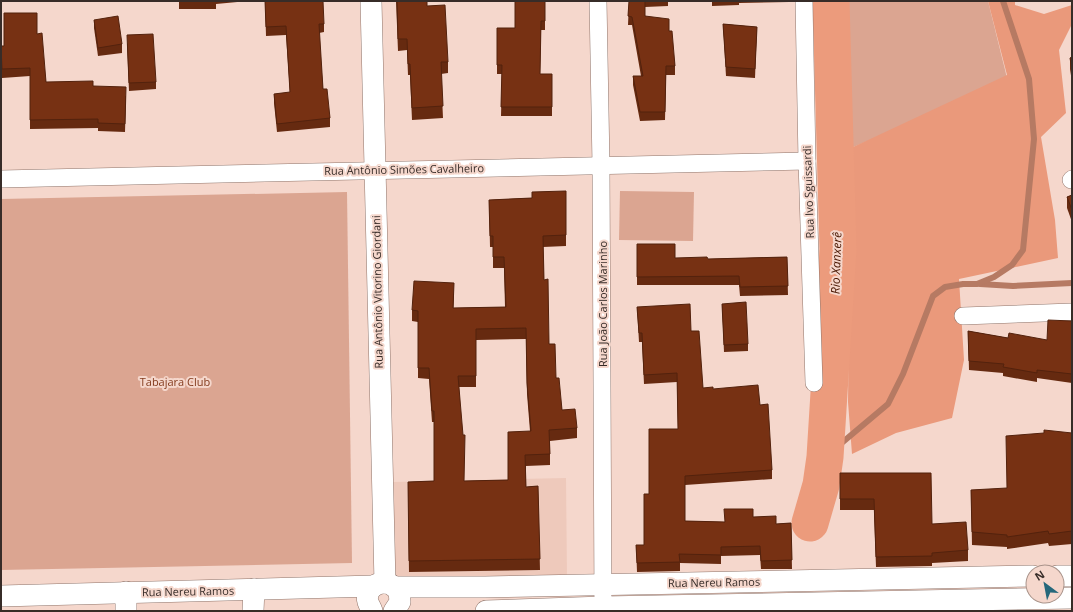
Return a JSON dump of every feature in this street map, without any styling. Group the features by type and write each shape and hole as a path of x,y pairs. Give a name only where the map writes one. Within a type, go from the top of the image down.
{"street":[{"name":"Rua Antônio Vitorino Giordani","path":"370,1 385,585"},
{"name":"Rua João Carlos Marinho","path":"598,1 602,165 603,607"},
{"name":"Rua Ivo Sguissardi","path":"804,1 814,383"},
{"name":"Rua Antônio Simões Cavalheiro","path":"1,179 807,161"},
{"path":"963,316 1072,312"},
{"name":"Rua Nereu Ramos","path":"1,596 126,602 254,589 385,585 485,587 1025,576"},
{"path":"1009,599 1011,577"},
{"path":"927,579 928,606"},
{"path":"766,581 768,604"},
{"path":"683,606 684,583"},
{"path":"372,611 368,602 371,588 385,585 399,591 400,602 394,611"},
{"path":"485,587 485,611"},
{"path":"253,611 254,589"},
{"name":"Rua Nereu Ramos","path":"485,611 768,604 928,606 1009,599 1072,598"}],"shaded area":[{"path":"988,1 1015,1 1015,5 1044,14 1072,5 1072,24 1059,50 1066,113 1041,137 1055,220 1058,258 959,279 964,360 952,418 896,433 852,454 848,402 851,148 1007,75"},
{"path":"566,478 567,578 394,582 393,482"}],"green space":[{"path":"847,1 988,1 1008,82 851,148"},
{"path":"620,191 694,192 693,241 619,240"},
{"name":"Tabajara Club","path":"347,192 352,563 1,570 1,199"}],"building":[{"path":"265,1 323,1 324,24 319,24 323,89 327,89 330,118 277,124 274,94 290,92 286,26 266,27"},
{"path":"397,1 427,1 427,6 445,5 448,62 441,62 443,106 412,108 407,39 398,39"},
{"path":"515,1 545,1 545,21 541,21 540,74 552,74 552,107 501,107 502,65 497,65 497,28 515,28"},
{"path":"629,1 645,1 645,16 669,19 669,31 672,31 675,66 666,66 665,112 640,112 633,76 643,76 632,17 628,16"},
{"path":"4,13 37,13 37,34 42,33 46,82 93,81 93,86 126,87 125,124 98,123 98,119 30,120 30,68 2,69 1,46 4,46"},
{"path":"118,16 122,44 98,48 94,20"},
{"path":"723,24 757,27 755,69 726,67"},
{"path":"153,34 156,82 129,83 127,35"},
{"path":"1072,57 1072,70 1070,58"},
{"path":"566,191 566,235 543,236 544,280 548,279 549,344 555,344 556,378 559,378 562,410 575,409 577,428 549,430 550,454 525,455 526,487 538,486 540,559 409,561 408,482 434,481 434,411 432,411 429,368 418,368 418,311 412,310 414,281 454,283 453,308 506,307 504,257 493,257 493,236 490,236 489,200 532,198 532,192","holes":["526,328 527,383 531,431 508,432 508,480 464,481 465,435 463,435 458,376 476,376 476,329"]},
{"path":"1072,195 1072,210 1067,197"},
{"path":"637,244 675,244 675,258 707,257 708,259 787,257 788,286 740,287 739,276 637,277"},
{"path":"746,302 748,344 724,345 722,304"},
{"path":"690,304 691,331 699,331 703,388 713,387 713,389 758,385 760,405 768,404 772,470 685,476 685,521 725,522 724,509 753,509 753,517 776,516 776,524 791,523 792,560 761,561 760,546 721,547 721,555 679,554 680,562 637,563 636,545 644,545 644,494 649,494 649,429 678,429 677,373 644,375 642,333 639,333 637,307"},
{"path":"1048,320 1072,321 1072,374 1037,370 1037,373 1003,367 1004,364 969,361 968,331 1008,338 1009,333 1047,340"},
{"path":"1044,430 1072,433 1072,531 1049,534 1048,531 1007,537 1007,535 972,532 971,490 1007,488 1006,436 1044,433"},
{"path":"840,473 931,473 932,524 966,522 968,550 932,553 932,556 876,557 874,499 840,499"}],"waterway":[{"name":"Rio Xanxerê","path":"810,523 821,485 825,457 838,249 831,1"},
{"path":"825,457 888,404 903,374 933,296 945,287 963,284 977,284 994,277 1012,265 1023,250 1034,139 1029,79 1003,1"},
{"path":"980,284 1013,286 1072,283"}]}
